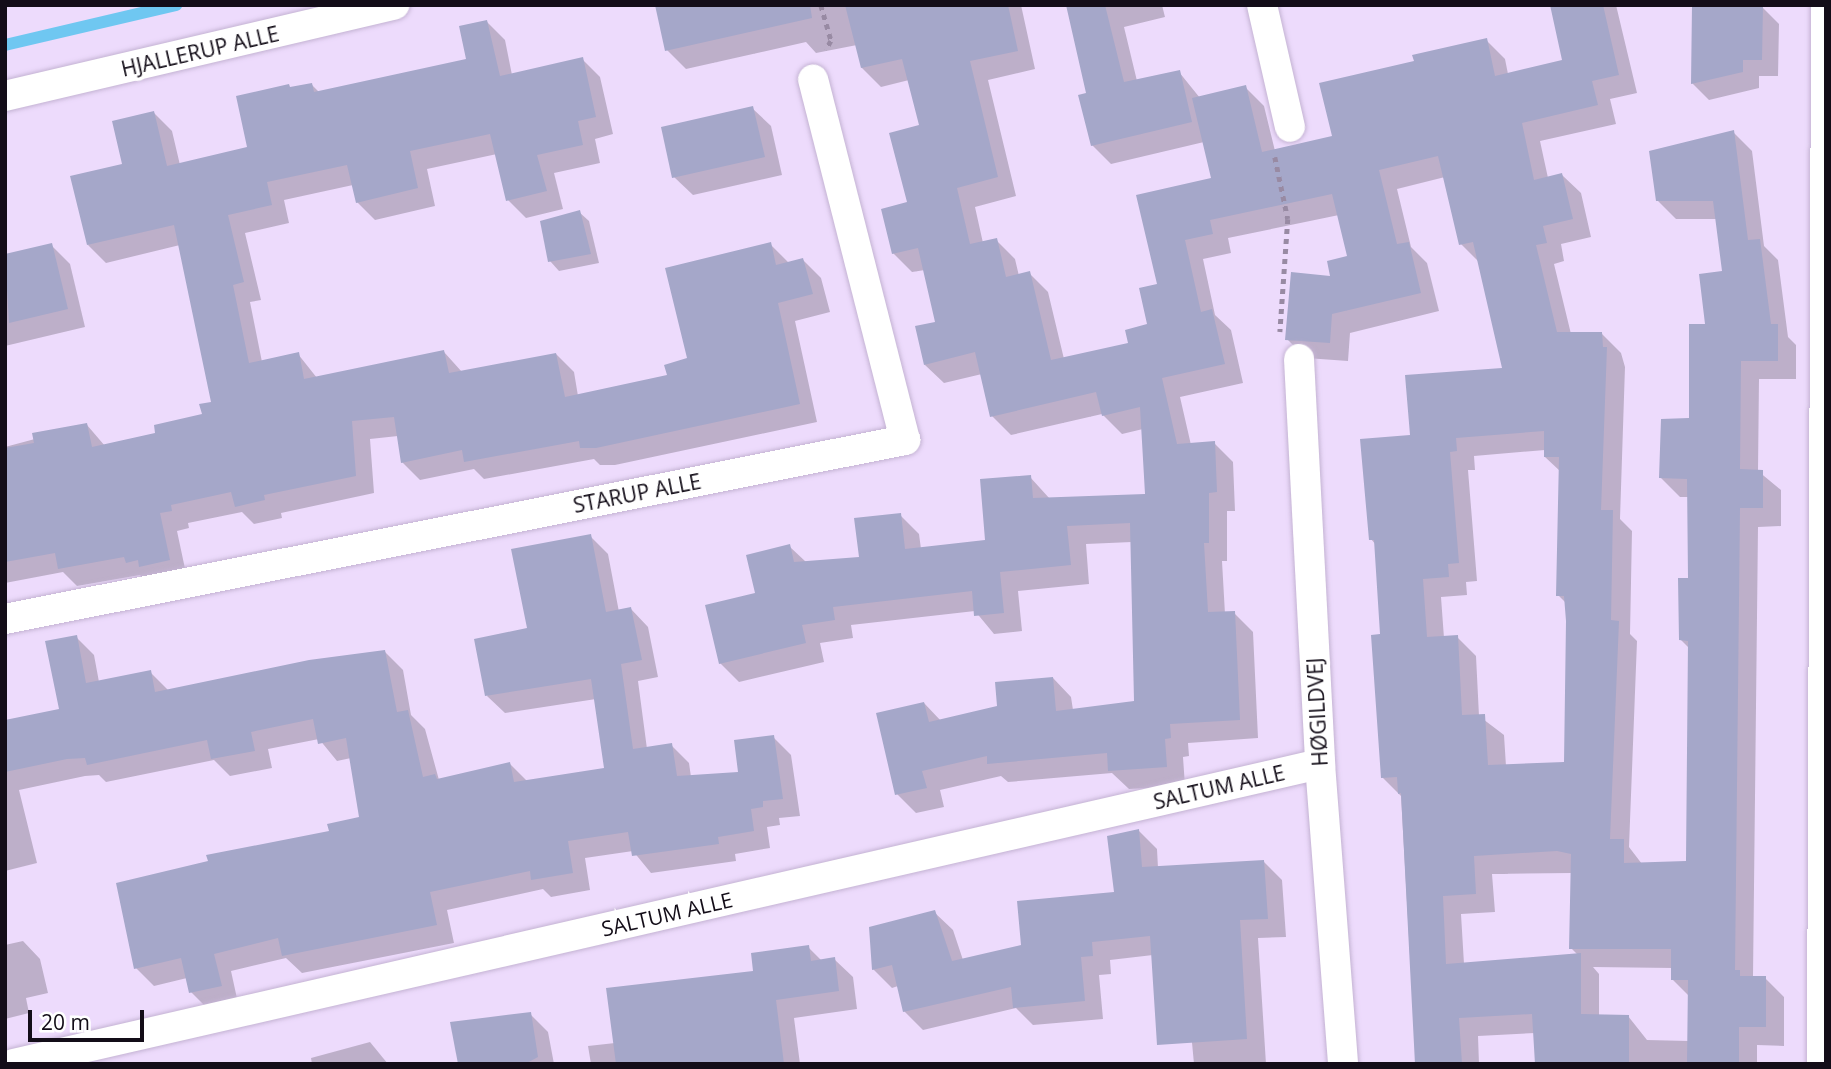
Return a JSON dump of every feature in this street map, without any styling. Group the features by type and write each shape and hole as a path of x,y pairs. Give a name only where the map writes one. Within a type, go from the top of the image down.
{"street":[{"name":"HJALLERUP ALLE","path":"5,96 394,5"},
{"path":"1262,5 1290,127"},
{"path":"1822,1064 1826,5"},
{"name":"STARUP ALLE","path":"5,619 905,440 813,80"},
{"name":"HØGILDVEJ","path":"1299,359 1320,764 1343,1064"},
{"name":"SALTUM ALLE","path":"13,1064 1320,764"}],"path":[{"path":"813,80 831,41 821,5"},
{"path":"1290,127 1270,132 1288,219 1278,351 1299,359"}],"building":[{"path":"655,5 810,5 812,18 665,51"},
{"path":"845,5 1008,5 1018,51 970,61 998,177 957,188 970,244 997,238 1006,277 1030,271 1051,360 1128,343 1125,330 1147,324 1139,288 1157,284 1136,195 1211,178 1192,98 1246,85 1262,152 1332,136 1319,83 1414,61 1412,55 1487,38 1495,76 1562,60 1550,5 1603,5 1619,75 1592,81 1598,105 1522,123 1534,180 1562,173 1573,219 1543,226 1547,243 1536,245 1557,332 1602,332 1603,347 1607,347 1601,510 1613,510 1611,620 1619,621 1610,839 1624,839 1624,863 1686,861 1688,641 1679,640 1678,578 1688,578 1687,479 1659,478 1661,419 1689,418 1689,324 1705,324 1699,274 1722,271 1713,201 1656,201 1649,151 1734,130 1748,240 1760,239 1771,324 1778,324 1778,361 1741,361 1740,469 1763,470 1763,508 1740,508 1735,970 1740,970 1740,976 1766,976 1766,1027 1739,1027 1739,1064 1687,1064 1688,980 1671,980 1671,949 1569,949 1571,854 1557,851 1474,856 1476,894 1443,896 1446,964 1581,953 1581,1014 1629,1015 1629,1064 1535,1064 1532,1014 1459,1018 1462,1064 1415,1064 1401,793 1398,794 1397,777 1381,778 1371,635 1380,634 1374,540 1369,540 1360,439 1410,435 1405,375 1502,368 1473,242 1459,245 1438,156 1379,170 1397,244 1409,242 1421,293 1332,314 1330,343 1285,340 1291,272 1330,276 1327,261 1347,256 1332,194 1210,220 1213,234 1185,240 1201,312 1212,309 1225,364 1162,378 1177,444 1215,441 1217,492 1209,493 1209,543 1204,543 1208,612 1235,611 1240,720 1170,724 1171,738 1165,739 1167,767 1108,771 1107,753 987,764 987,756 922,771 927,788 895,795 876,713 924,702 929,722 997,706 995,682 1053,677 1056,711 1134,701 1130,523 1067,526 1071,565 1000,572 1004,613 974,616 972,591 833,607 835,620 802,625 806,643 719,664 705,605 755,593 746,555 790,544 794,562 859,557 854,518 901,513 905,549 985,540 980,479 1031,475 1033,498 1145,494 1140,407 1102,416 1096,392 990,417 975,352 924,365 915,326 935,322 918,248 892,254 881,209 907,202 889,133 919,125 902,59 861,68","holes":["1544,431 1544,457 1559,457 1556,596 1564,596 1566,621 1564,762 1488,765 1485,714 1462,715 1458,635 1427,637 1423,579 1449,577 1448,564 1459,563 1450,452 1457,451 1456,438"]},
{"path":"1066,5 1105,5 1124,82 1180,70 1192,122 1091,146 1078,95 1086,93"},
{"path":"1692,5 1763,5 1762,60 1743,60 1743,72 1691,84"},
{"path":"487,20 500,76 583,57 596,117 578,121 583,145 537,155 547,191 506,201 490,134 410,151 418,188 356,203 347,165 267,182 272,205 228,215 244,282 233,285 249,363 299,352 304,379 444,350 449,373 556,353 565,397 667,375 664,365 687,358 665,268 771,242 776,265 803,258 813,294 778,303 800,404 596,448 580,448 579,441 464,462 462,450 401,463 394,417 352,421 356,476 264,495 265,500 235,507 231,492 171,505 172,511 160,513 170,560 139,567 138,560 126,563 124,557 58,569 55,553 5,562 5,448 34,443 32,433 87,423 92,447 155,433 154,425 202,414 199,404 211,402 174,225 87,245 70,176 122,164 112,121 154,111 167,166 247,147 236,96 289,84 290,87 312,83 314,92 466,59 459,26"},
{"path":"753,106 765,157 672,178 661,127"},
{"path":"580,210 591,254 548,262 540,221"},
{"path":"52,243 68,309 9,323 5,254"},
{"path":"591,534 606,612 631,607 642,660 621,664 633,749 672,743 677,776 738,772 734,740 774,735 783,799 763,801 763,807 751,809 754,831 718,837 719,844 632,856 628,832 568,841 573,873 531,880 530,871 430,892 437,925 282,956 278,938 214,954 222,986 189,993 181,958 134,969 116,883 208,861 206,855 329,831 327,824 359,817 346,738 318,744 313,719 251,732 255,751 211,759 207,740 87,765 85,758 67,759 5,772 5,720 59,709 45,641 77,635 86,683 151,670 155,692 309,660 385,650 397,712 408,710 423,777 435,774 437,779 510,762 514,782 604,768 591,679 485,696 474,639 527,628 511,549"},
{"path":"1139,829 1142,867 1264,860 1268,919 1240,920 1247,1039 1157,1045 1150,936 1092,942 1093,956 1081,957 1085,1001 1013,1008 1011,987 903,1012 892,965 872,970 869,927 935,910 952,961 1021,945 1017,901 1114,892 1107,836"},
{"path":"809,945 811,961 835,957 839,991 776,1000 784,1064 616,1064 606,988 753,971 751,953"},
{"path":"531,1012 538,1057 525,1064 458,1064 450,1022"}],"waterway":[{"path":"5,45 176,5"}]}
